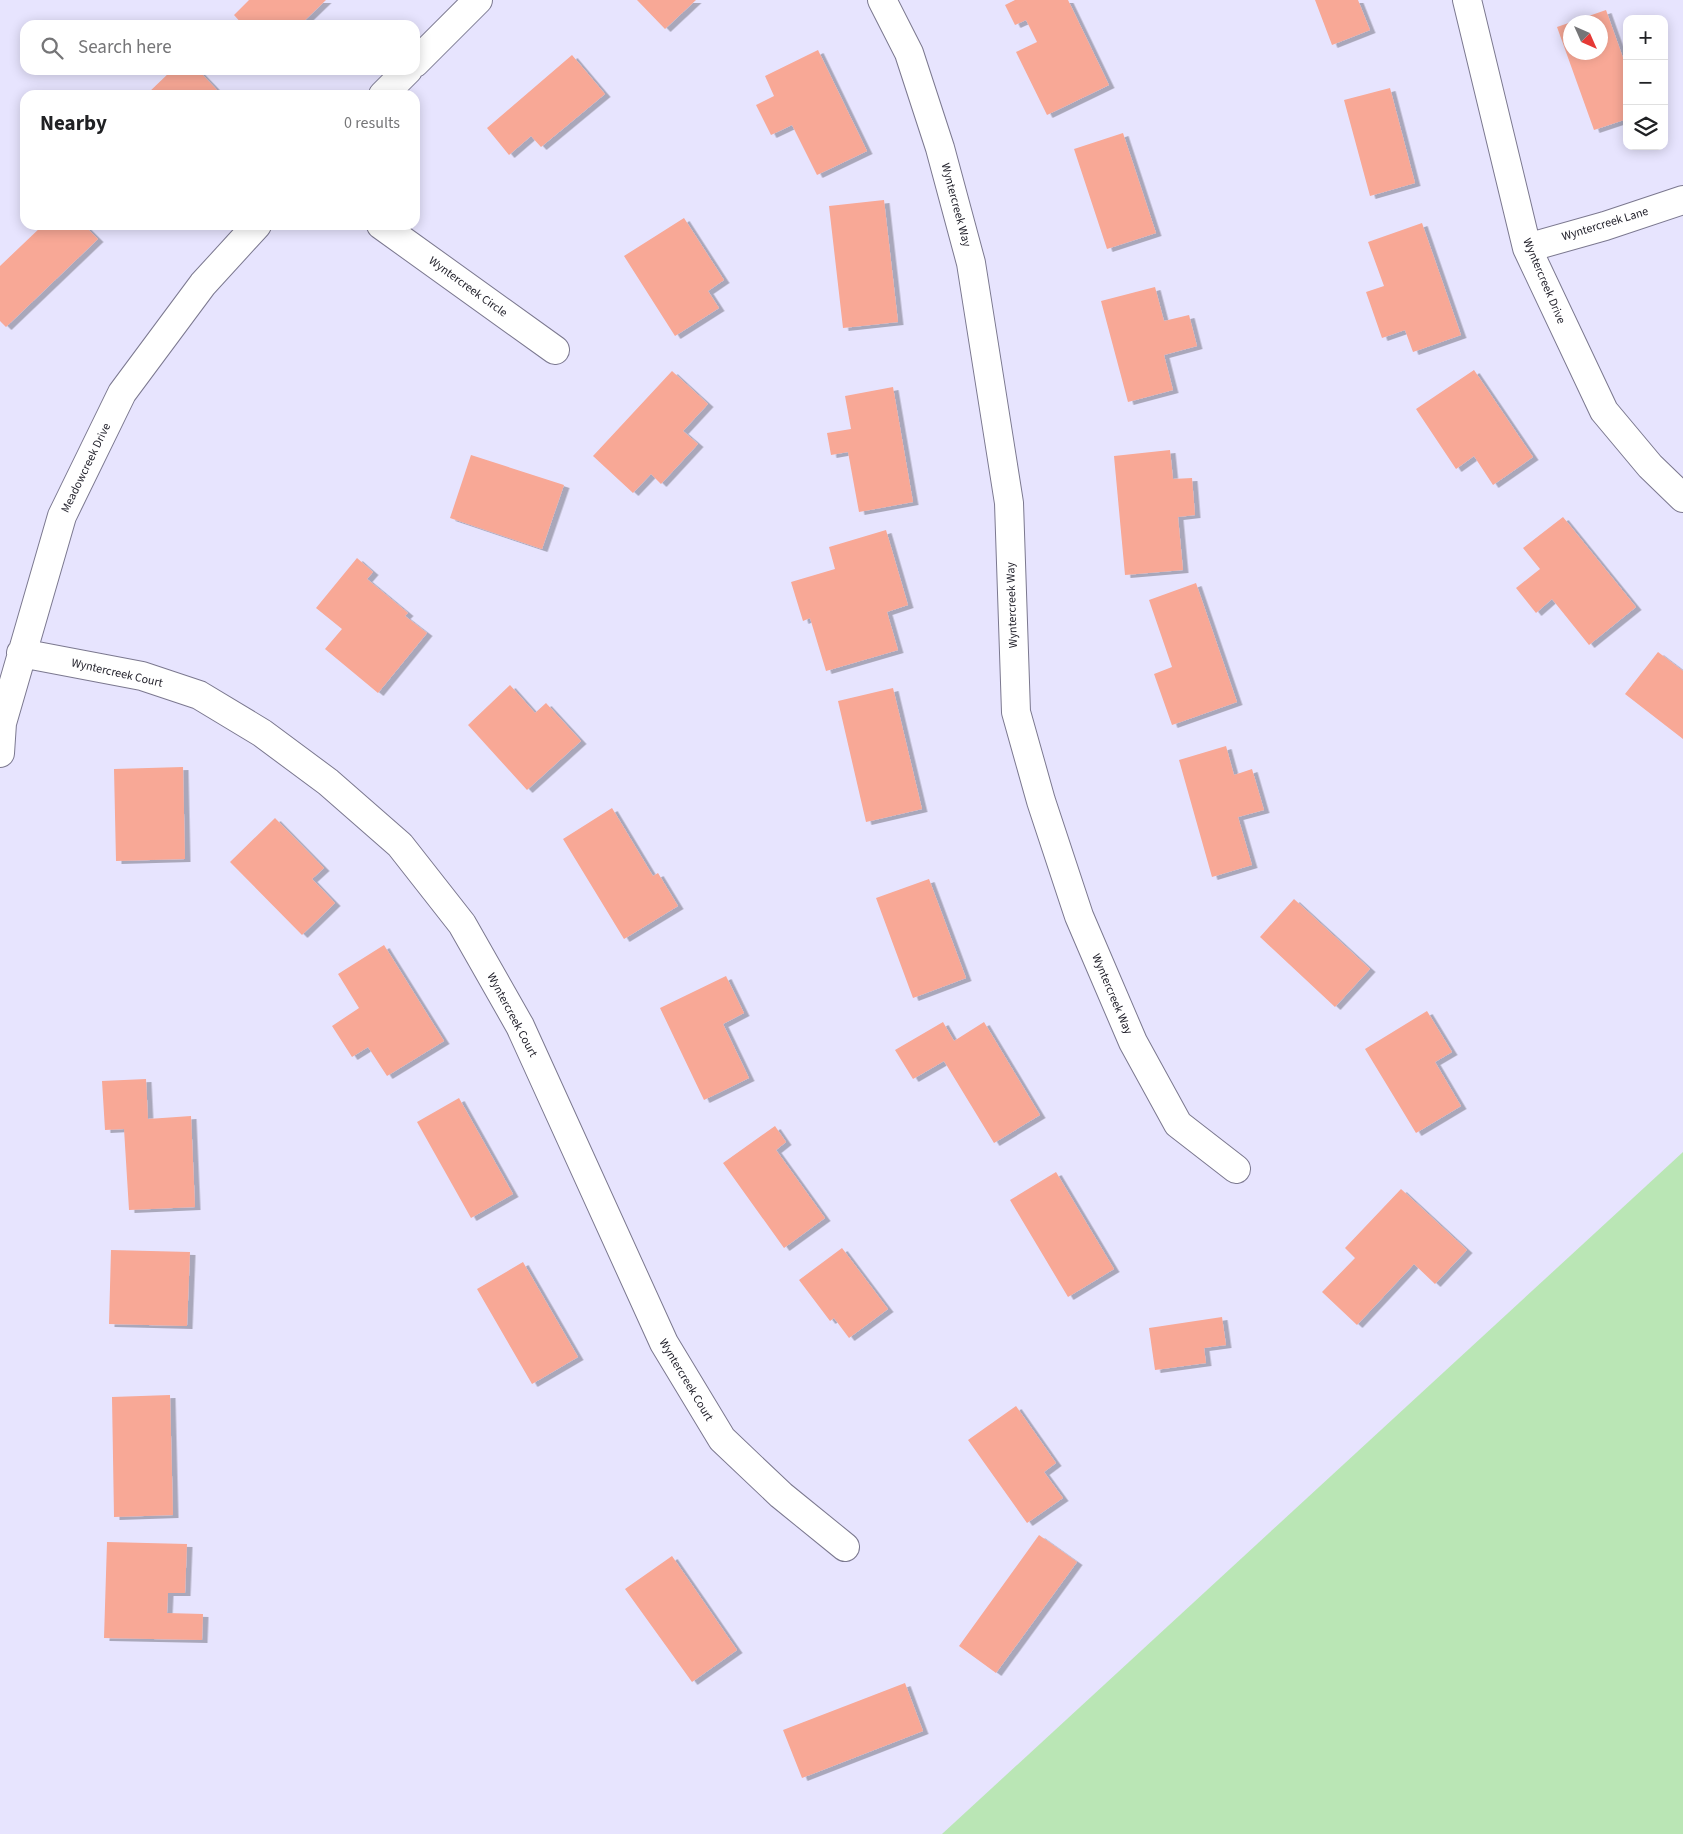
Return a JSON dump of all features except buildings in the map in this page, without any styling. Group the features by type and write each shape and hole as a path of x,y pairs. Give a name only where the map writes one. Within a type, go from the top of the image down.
{"street":[{"path":"420,58 478,0"},
{"name":"Wyntercreek Way","path":"882,0 909,53 940,148 971,263 1009,503 1016,712 1041,801 1079,916 1132,1042 1178,1124 1236,1169"},
{"name":"Wyntercreek Drive","path":"1467,0 1527,248 1604,411 1650,466 1683,498"},
{"path":"388,90 403,75"},
{"name":"Wyntercreek Lane","path":"1527,248 1605,226 1683,200"},
{"name":"Meadowcreek Drive","path":"0,753 2,723 62,516 122,392 203,284 252,230"},
{"name":"Wyntercreek Circle","path":"388,230 554,350"},
{"name":"Wyntercreek Court","path":"21,653 142,676 199,695 262,733 328,782 400,844 462,924 520,1026 664,1343 722,1439 781,1494 845,1547"}],"green space":[{"path":"1683,1152 1683,1834 942,1834"}]}
